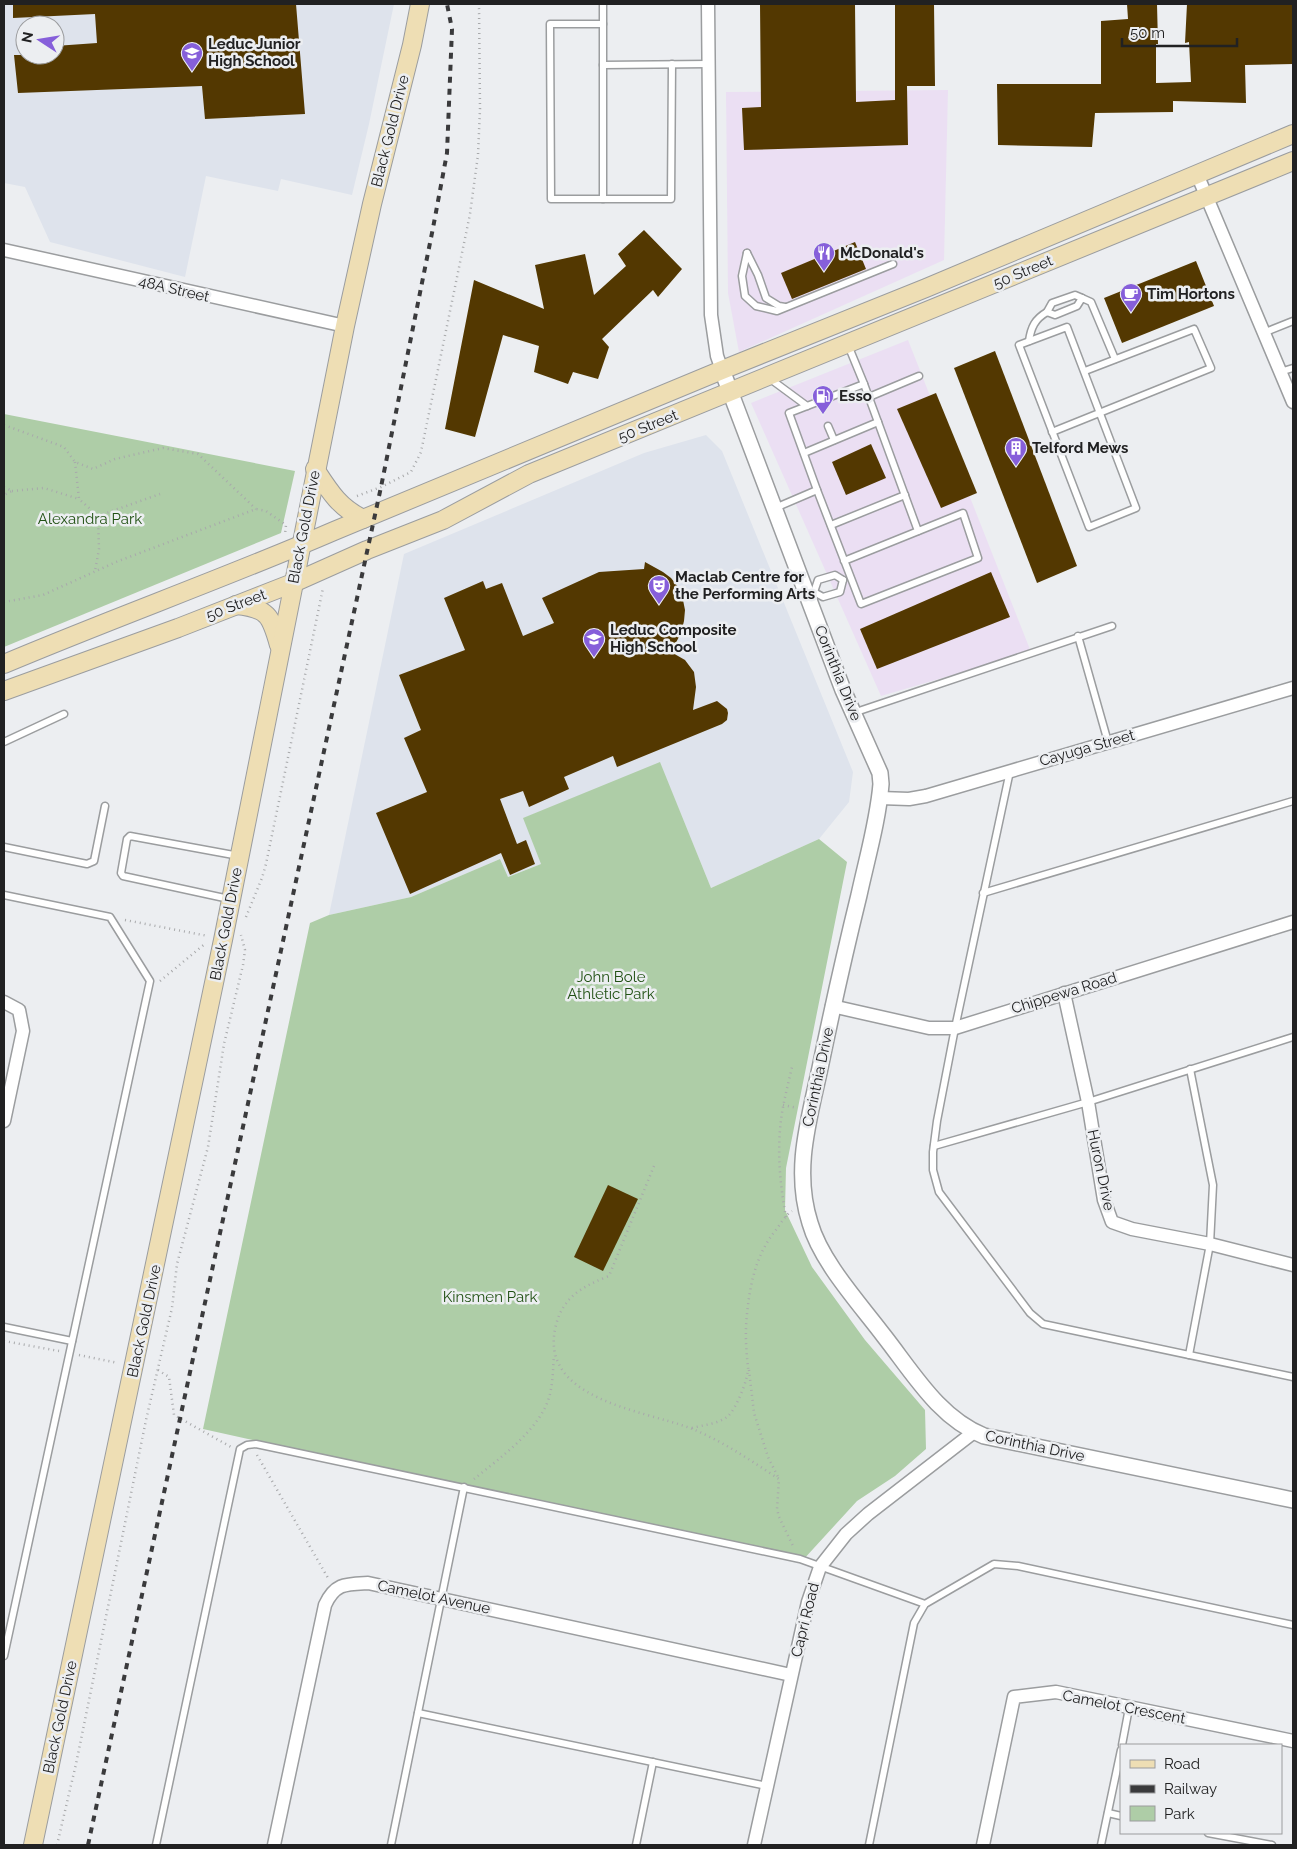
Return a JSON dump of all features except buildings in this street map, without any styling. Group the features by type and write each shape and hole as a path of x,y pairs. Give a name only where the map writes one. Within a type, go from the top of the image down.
{"main road":[{"name":"Black Gold Drive","path":"33,1845 223,940 303,528 345,326 360,255 412,45 420,4"},
{"name":"50 Street","path":"4,664 78,632 300,546 722,370 926,288 1293,134"},
{"name":"50 Street","path":"4,691 178,628 293,583 443,520 529,474 730,393 1206,195 1293,161"},
{"path":"316,469 336,500 343,507 363,519"},
{"path":"236,605 254,607 265,614 273,622 280,647"}],"street":[{"path":"708,4 711,315 717,356 722,370"},
{"path":"1197,174 1293,402"},
{"name":"48A Street","path":"4,250 345,326"},
{"name":"Corinthia Drive","path":"722,370 774,509 810,593 853,713 880,773 880,798 832,1006 803,1145 802,1175 805,1203 817,1242 845,1284 931,1396 956,1421 974,1432 991,1438 1293,1500"},
{"name":"Cayuga Street","path":"880,798 909,799 926,796 1293,688"},
{"name":"Chippewa Road","path":"832,1006 929,1028 955,1028 1293,922"},
{"name":"Huron Drive","path":"1064,994 1088,1102 1104,1200 1112,1222 1132,1229 1210,1244 1293,1265"},
{"path":"4,1002 18,1010 23,1031 4,1121"},
{"name":"Capri Road","path":"754,1845 808,1602 820,1567 846,1534 868,1514 974,1432"},
{"name":"Camelot Avenue","path":"335,1590 343,1585 368,1583 791,1675"},
{"path":"274,1845 325,1604 330,1593 335,1590"},
{"name":"Camelot Crescent","path":"983,1845 1014,1697 1056,1692 1293,1741"}],"lane":[{"path":"603,4 603,199"},
{"path":"603,24 550,24 552,199 671,199 672,64"},
{"path":"603,64 709,64"},
{"path":"786,307 779,306 766,298 758,275 747,253 742,276 745,296 756,306 777,311 893,264"},
{"path":"1029,341 1034,323 1047,312 1052,303 1075,295 1091,302 1115,359"},
{"path":"1047,312 1055,315 1077,306 1082,298"},
{"path":"1263,333 1293,321"},
{"path":"1067,327 1085,371 1136,508 1089,527 1019,346 1067,327"},
{"path":"1052,432 1210,368 1194,329 1085,371"},
{"path":"848,344 918,531"},
{"path":"1280,372 1293,368"},
{"path":"869,397 920,376"},
{"path":"768,377 807,406"},
{"path":"844,561 962,513 978,558 861,604 844,561 831,525 817,490 789,413 864,384"},
{"path":"818,402 821,409"},
{"path":"804,453 878,422"},
{"path":"828,426 834,440"},
{"path":"774,509 817,490"},
{"path":"831,525 904,495"},
{"path":"843,580 835,574 818,580 810,593 823,597 840,592 843,580 850,576"},
{"path":"853,713 1112,626"},
{"path":"1078,636 1108,742"},
{"path":"4,742 64,714"},
{"path":"1010,771 955,1028 934,1146 933,1170 939,1192 1030,1313 1043,1324 1293,1377"},
{"path":"983,893 1293,801"},
{"path":"4,847 87,864 94,860 105,806"},
{"path":"231,900 123,876 121,873 127,839 130,836 239,856"},
{"path":"4,895 110,917 150,980 4,1656"},
{"path":"934,1146 1088,1102 1293,1037"},
{"path":"1189,1355 1210,1244 1214,1185 1190,1069"},
{"path":"4,1327 72,1341"},
{"path":"156,1845 240,1449 247,1445 256,1444 800,1559 925,1604"},
{"path":"391,1845 464,1487"},
{"path":"869,1845 914,1623 925,1604 994,1564 1018,1566 1293,1625"},
{"path":"1122,1744 1130,1708"},
{"path":"418,1713 767,1786"},
{"path":"1101,1845 1120,1755"},
{"path":"636,1845 653,1762"},
{"path":"1108,1813 1120,1816"},
{"path":"1213,1834 1272,1845"}],"path":[{"path":"343,507 350,499 381,487 411,472 421,452 470,214 478,155 480,108 479,4"},
{"path":"4,425 64,447 75,462 79,499"},
{"path":"75,462 93,469 116,459 163,448 198,454 256,509 266,511 286,525 285,535 303,528"},
{"path":"4,487 12,491"},
{"path":"4,495 12,491 44,488 79,499 98,516 99,549 95,572"},
{"path":"98,516 160,494"},
{"path":"4,602 43,595 95,572 256,509"},
{"path":"245,918 266,864 328,567"},
{"path":"110,917 213,938 148,990"},
{"path":"57,1845 76,1764 146,1420 172,1308 177,1264 208,1147 224,1044 243,965 245,950 241,934"},
{"path":"223,940 243,944"},
{"path":"786,1217 781,1193 780,1138 781,1121 792,1067"},
{"path":"464,1487 508,1452 538,1418 549,1396 554,1354 553,1337 558,1316 568,1299 582,1287 609,1276 654,1166"},
{"path":"800,1559 780,1517 778,1510 779,1479 768,1457 754,1413 746,1361 746,1315 752,1280 759,1257 771,1236 789,1212 805,1203"},
{"path":"554,1354 567,1376 585,1390 614,1405 690,1428 740,1454 779,1479"},
{"path":"690,1428 717,1422 727,1417 736,1406 748,1368"},
{"path":"158,1370 169,1377 174,1415 232,1447 256,1454 335,1590"}],"shaded area":[{"path":"4,4 394,4 352,195 281,179 278,191 206,176 185,277 50,242 25,187 4,183"},
{"path":"948,90 944,260 739,352 728,293 726,92"},
{"path":"908,340 1031,652 881,696 751,403"},
{"name":"Leduc Composite High School","path":"706,435 722,451 853,772 849,802 819,839 711,888 660,763 524,818 541,864 508,877 500,859 411,897 329,915 404,554 644,453"}],"green space":[{"name":"Alexandra Park","path":"4,414 295,471 281,533 4,647"},
{"name":"Kinsmen Park","path":"660,762 711,888 819,839 847,862 786,1168 785,1210 812,1267 865,1340 925,1410 926,1449 895,1476 857,1501 803,1560 203,1429 310,923 329,915 411,897 500,859 508,877 541,864 523,818"}],"railway":[{"path":"88,1845 381,487 433,228 447,153 452,29 447,4"}],"place":[{"name":"Leduc Junior High School","path":"192,72"},
{"name":"McDonald's","path":"824,272"},
{"name":"Tim Hortons","path":"1131,313"},
{"name":"Esso","path":"823,415"},
{"name":"Telford Mews","path":"1016,467"},
{"name":"Maclab Centre for the Performing Arts","path":"659,605"},
{"name":"Leduc Composite High School","path":"594,658"}],"park label":[{"name":"John Bole Athletic Park","path":"611,986"}]}
